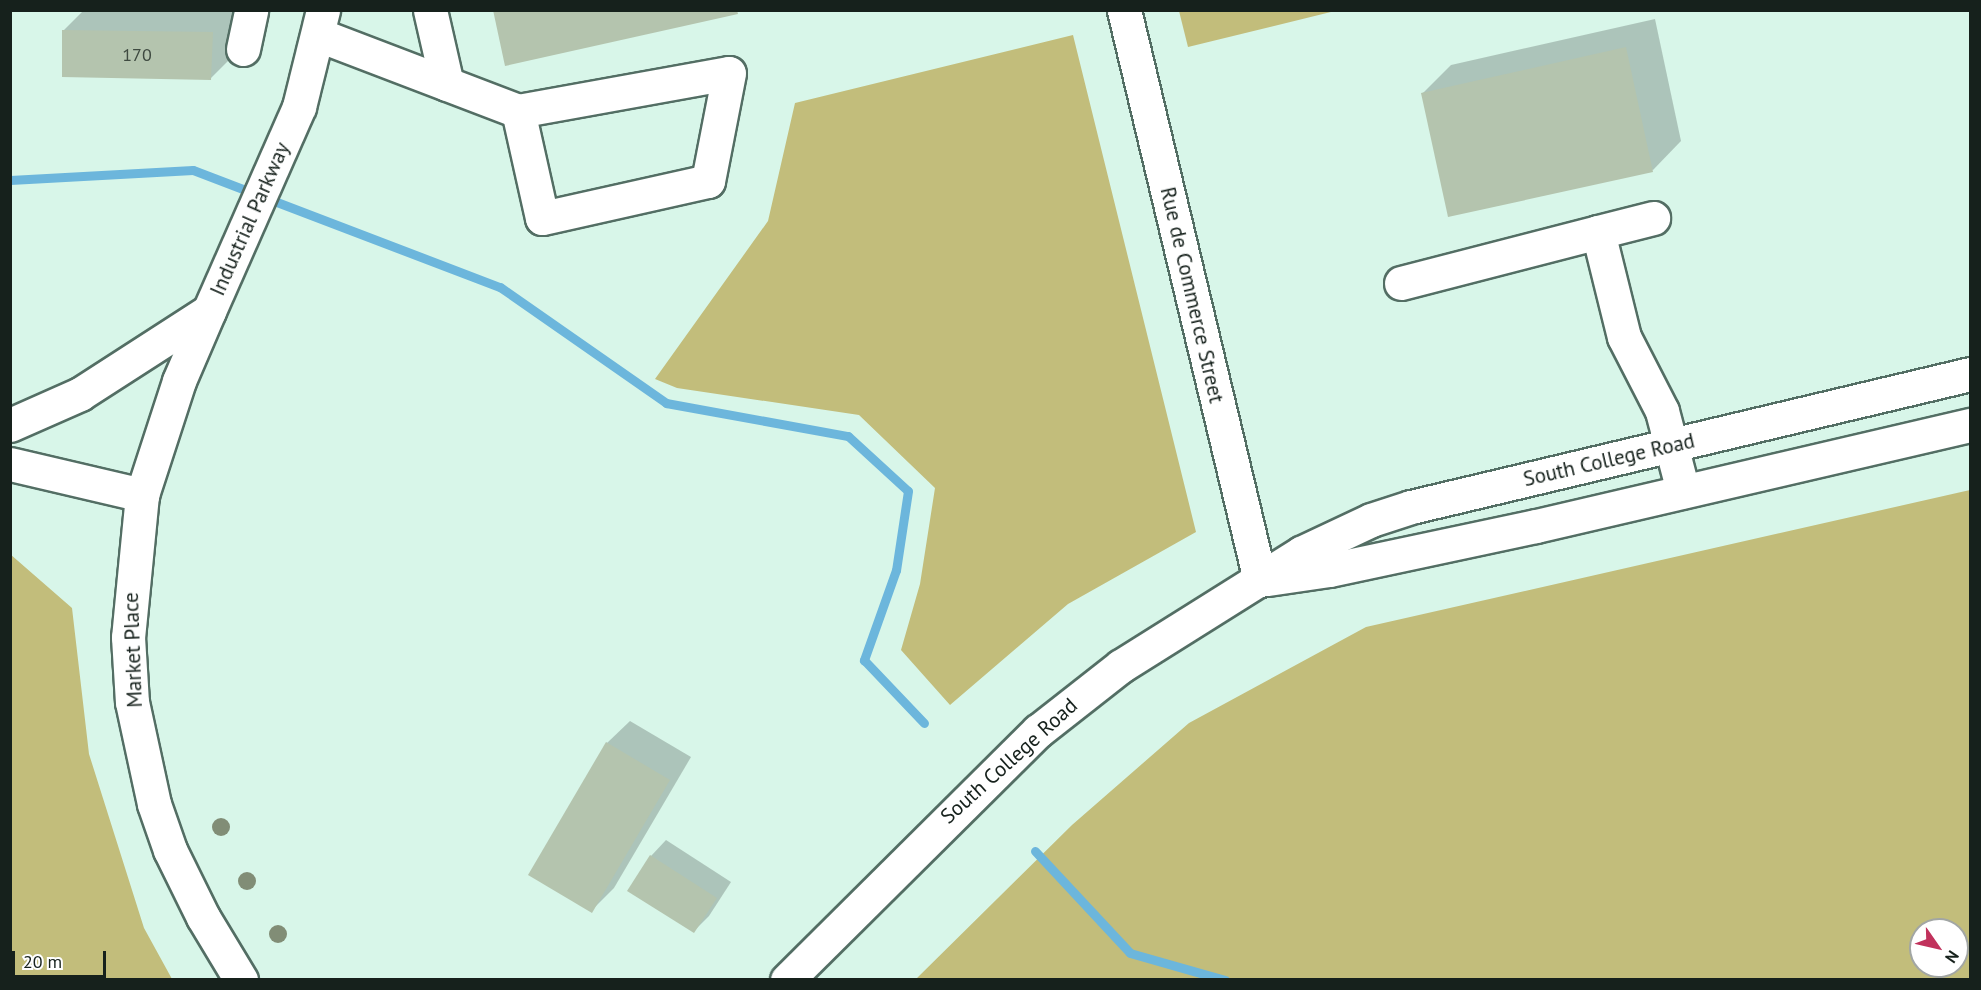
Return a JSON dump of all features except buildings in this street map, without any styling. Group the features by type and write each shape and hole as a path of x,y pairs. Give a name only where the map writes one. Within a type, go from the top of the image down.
{"street":[{"path":"243,49 251,10"},
{"path":"430,10 447,84"},
{"name":"Rue de Commerce Street","path":"1124,10 1260,580"},
{"path":"321,23 447,84 518,111 729,72 708,181 542,218 518,111"},
{"name":"Industrial Parkway","path":"10,425 80,394 214,300 300,107 321,23"},
{"path":"1401,283 1653,218"},
{"path":"1598,232 1624,337 1662,411 1683,491"},
{"name":"Market Place","path":"214,300 179,381 141,495 128,637 132,702 144,770 170,850 203,917 241,980"},
{"name":"South College Road","path":"788,980 927,837 1038,731 1121,666 1206,610 1260,580 1301,553 1371,520 1971,374"},
{"name":"South College Road","path":"1260,580 1352,565 1971,425"},
{"path":"10,465 141,495"}],"shaded area":[{"path":"1179,10 1335,11 1188,47"},
{"path":"1073,35 1196,532 1068,604 950,705 901,650 920,584 935,488 859,415 677,388 655,379 768,221 795,103"},
{"path":"1970,490 1970,979 916,979 1072,825 1189,723 1366,627"},
{"path":"10,554 72,608 89,754 144,928 172,979 11,979"}],"waterway":[{"path":"10,180 193,170 500,287 666,403 848,436 908,491 896,570 864,660 924,723"},
{"path":"1035,851 1130,953 1225,980"}]}
